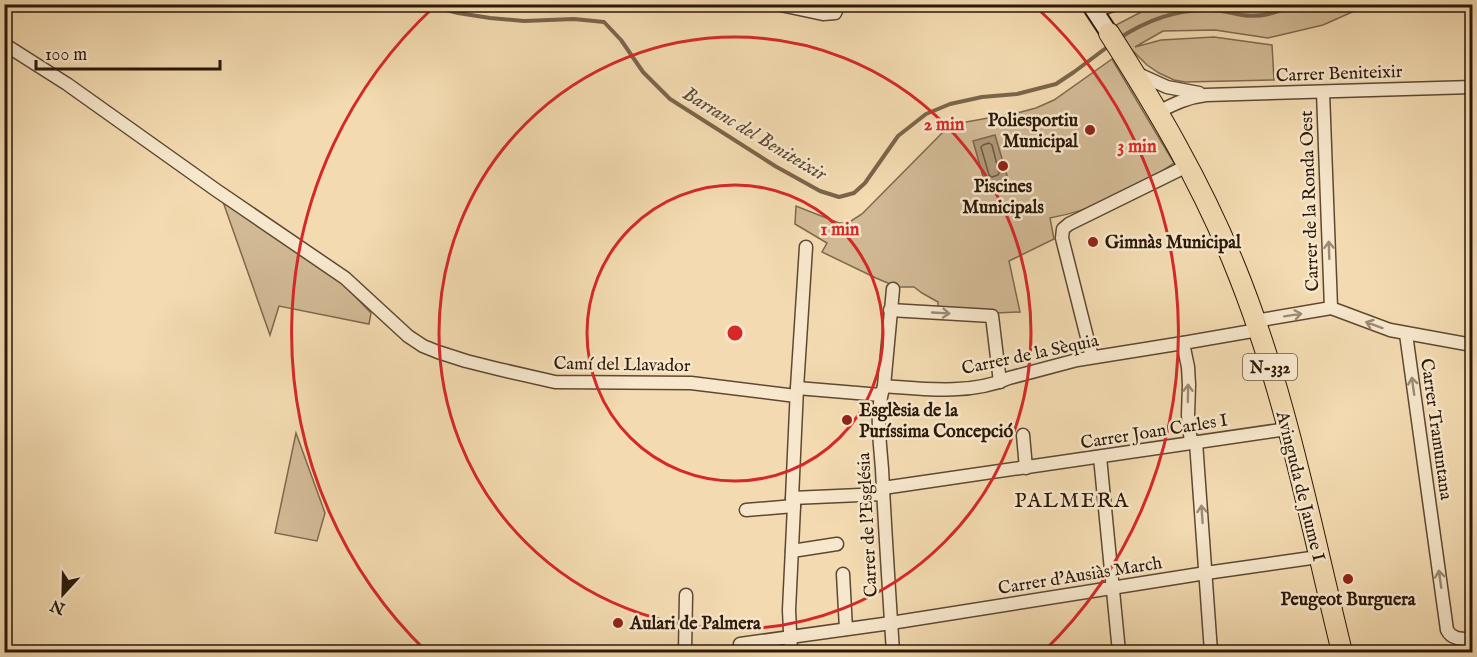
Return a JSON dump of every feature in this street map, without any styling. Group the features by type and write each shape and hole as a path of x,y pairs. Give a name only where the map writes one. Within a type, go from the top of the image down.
{"highway":[{"name":"Avinguda de Jaume I","path":"1109,33 1189,165 1230,255 1257,326 1287,429 1342,652"}],"main road":[{"path":"1092,8 1109,33"}],"street":[{"path":"776,4 823,14 834,13 839,4"},
{"path":"1092,8 1116,4"},
{"name":"Camí del Llavador","path":"4,44 67,84 345,278 408,336 423,346 498,369 555,382 683,382 796,392"},
{"name":"Carrer Beniteixir","path":"1129,66 1155,83 1206,95"},
{"name":"Carrer Beniteixir","path":"1154,106 1206,95 1473,87"},
{"path":"1154,106 1161,92 1177,89"},
{"name":"Carrer de la Ronda Oest","path":"1323,92 1331,308"},
{"path":"1092,357 1062,238 1063,229 1189,165"},
{"path":"791,652 796,392 806,247"},
{"name":"Carrer de l'Església","path":"893,289 880,417 893,652"},
{"path":"1331,308 1380,327 1406,334 1473,345"},
{"name":"Carrer de la Sèquia","path":"796,392 977,386 1092,357 1183,344 1331,308"},
{"path":"890,310 992,316 1000,382"},
{"name":"Carrer Tramuntana","path":"1406,334 1447,630 1451,636 1473,639"},
{"path":"1183,344 1188,367 1188,416 1194,443 1212,652"},
{"name":"Carrer Joan Carles I","path":"746,510 1287,429"},
{"path":"1023,435 1026,468"},
{"path":"1100,458 1119,652"},
{"path":"792,551 837,544"},
{"name":"Carrer d'Ausiàs March","path":"740,644 891,623 1318,556"},
{"path":"843,574 846,629"},
{"path":"685,652 686,595"}],"shaded area":[{"path":"1160,4 1368,5 1323,25 1268,38 1215,30 1163,31 1135,47 1161,40 1214,37 1272,45 1274,80 1185,82 1174,80 1147,65 1131,49 1116,25"},
{"path":"1112,59 1174,163 1115,197 1083,210 1050,218 1054,239 1009,261 1020,312 996,313 938,309 938,302 914,287 897,287 822,252 827,243 795,224 796,206 839,223 848,223 862,214 950,125 1036,108 1054,100"},
{"path":"222,199 341,282 371,313 369,324 279,306 270,335"},
{"path":"296,433 325,513 317,541 275,533"}],"water":[{"path":"995,135 1008,179 984,186 973,141"}],"waterway":[{"name":"Barranc del Beniteixir","path":"423,4 490,18 524,21 574,19 604,22 621,40 643,72 670,99 775,166 820,191 839,197 854,193 865,183 898,136 926,114 950,104 982,97 1017,94 1056,84 1110,45"},
{"name":"Barranc del Beniteixir","path":"1118,39 1150,22 1174,14 1214,10 1256,16 1295,4"}],"place":[{"name":"Poliesportiu Municipal","path":"1090,130"},
{"name":"Piscines Municipals","path":"1003,166"},
{"name":"Gimnàs Municipal","path":"1093,242"},
{"name":"Esglèsia de la Puríssima Concepció","path":"847,420"},
{"name":"Peugeot Burguera","path":"1348,579"},
{"name":"Aulari de Palmera","path":"618,623"}],"district":[{"name":"PALMERA","path":"1072,500"}]}
